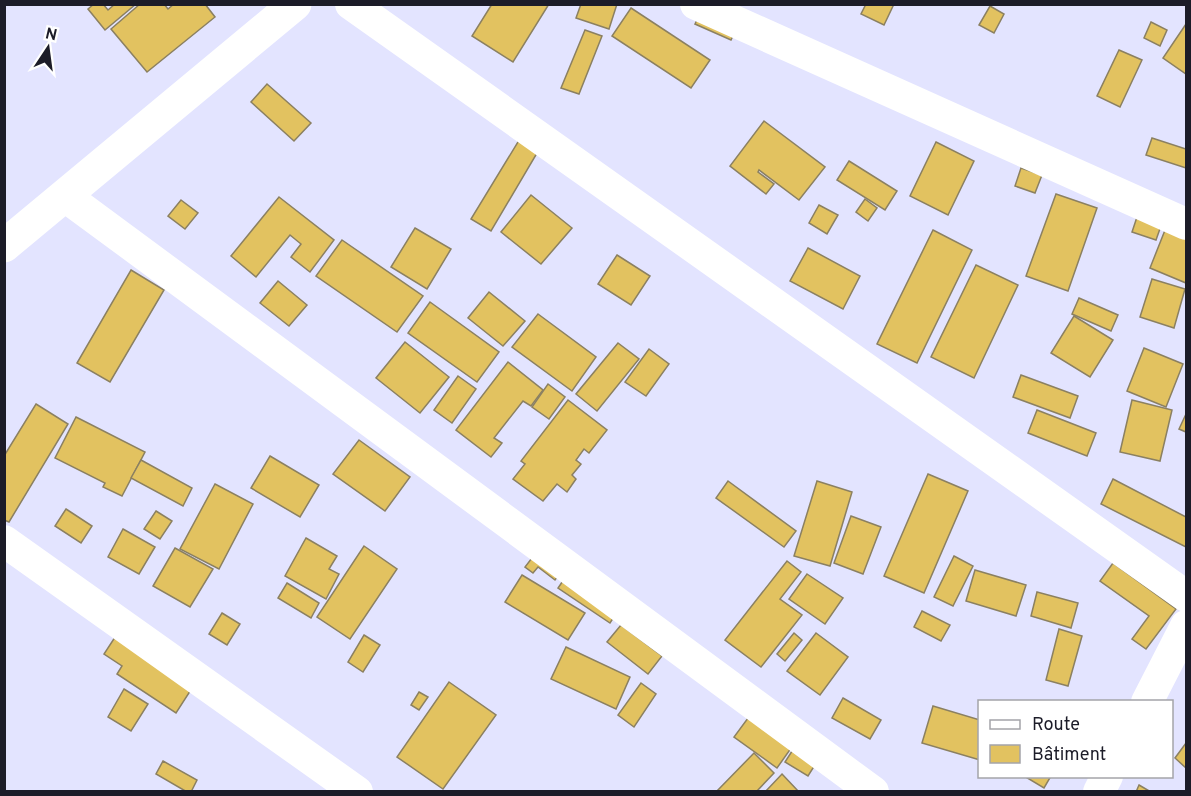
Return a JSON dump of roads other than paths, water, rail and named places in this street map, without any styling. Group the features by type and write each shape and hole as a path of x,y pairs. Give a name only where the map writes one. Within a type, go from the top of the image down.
{"street":[{"path":"4,246 295,4"},
{"path":"351,4 1186,596"},
{"path":"696,4 1186,225"},
{"path":"66,195 873,792"},
{"path":"4,541 357,792"},
{"path":"1148,700 1186,626"},
{"path":"1099,792 1106,778"}]}
